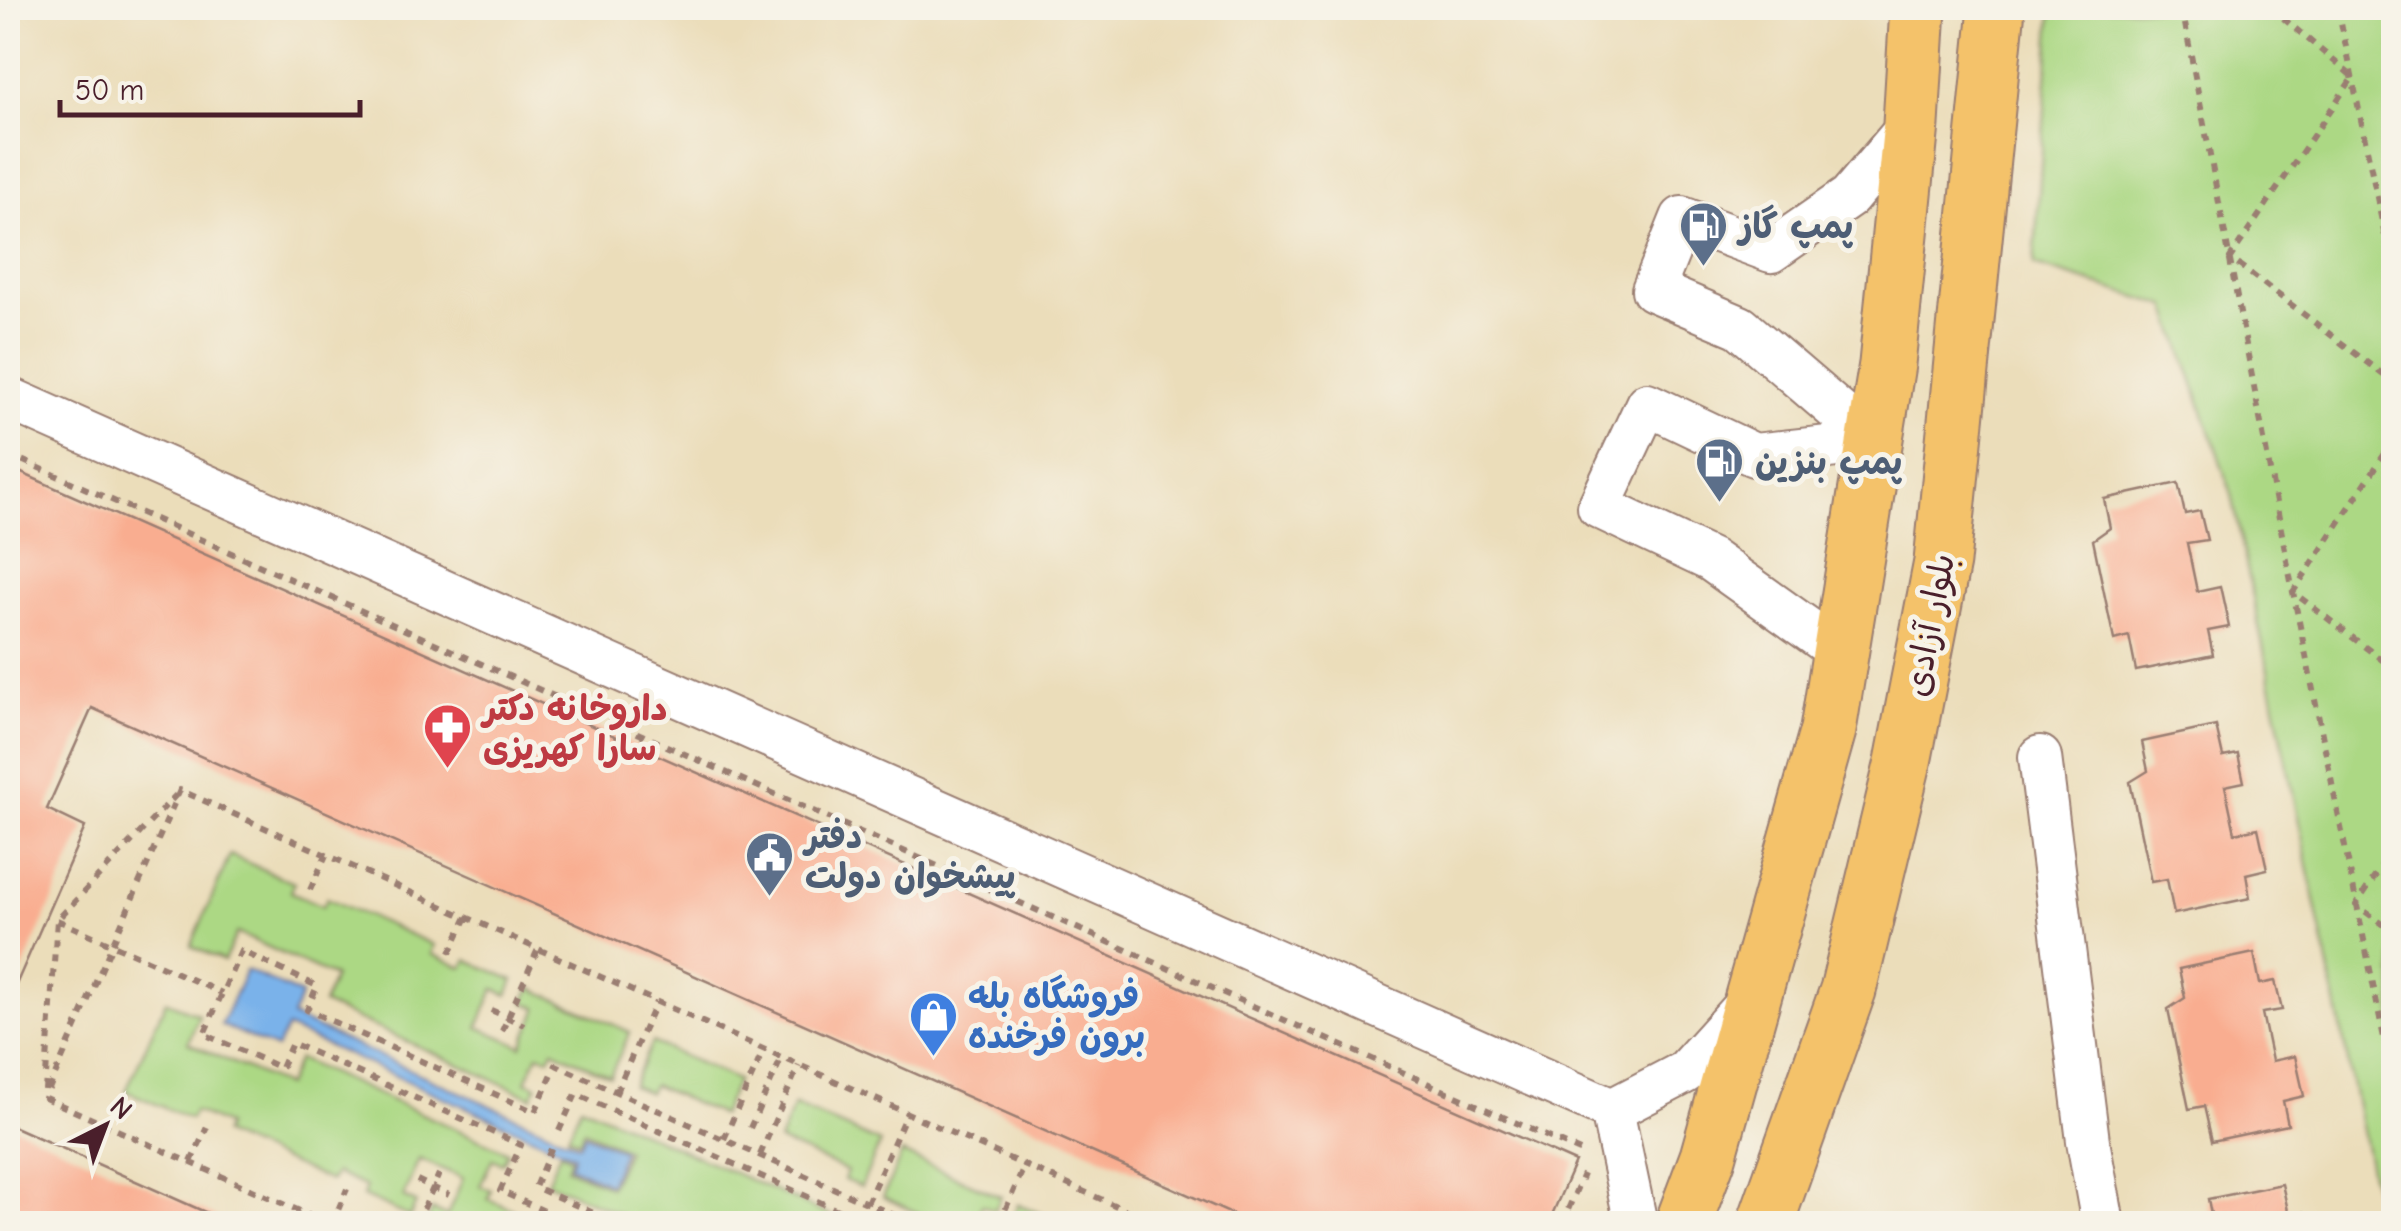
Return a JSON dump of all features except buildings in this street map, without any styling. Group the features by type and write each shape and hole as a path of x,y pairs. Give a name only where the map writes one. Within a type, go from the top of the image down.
{"main road":[{"path":"1683,1224 1708,1157 1828,730 1886,364 1911,124 1918,8"},
{"name":"بلوار آزادی","path":"1765,1224 1848,990 1902,762 1942,562 1997,8"}],"street":[{"path":"1874,442 1740,328 1653,290 1682,218 1771,251 1848,198 1911,124"},
{"path":"8,398 1612,1110"},
{"path":"1840,652 1711,560 1599,507 1647,404 1754,455 1874,442"},
{"path":"2040,757 2102,1224"},
{"path":"1612,1110 1685,1072 1755,994"},
{"path":"1612,1110 1636,1224"},
{"path":"1790,1151 1794,1224"}],"path":[{"path":"2182,8 2293,592 2394,1088"},
{"path":"2271,8 2352,77"},
{"path":"2338,8 2394,280"},
{"path":"2230,258 2352,77"},
{"path":"2230,258 2394,383"},
{"path":"2293,592 2394,440"},
{"path":"8,454 1591,1156"},
{"path":"2293,592 2394,668"},
{"path":"180,790 1158,1224"},
{"path":"44,1098 58,920 180,790"},
{"path":"44,1098 180,790"},
{"path":"2356,905 2394,848"},
{"path":"310,890 326,855"},
{"path":"2356,905 2394,932"},
{"path":"450,953 466,917"},
{"path":"58,920 222,993"},
{"path":"502,1031 538,949"},
{"path":"572,1224 500,1192 521,1145 292,1043 281,1068 204,1034 240,952 318,986 307,1010 535,1112 556,1065 914,1224"},
{"path":"616,1092 656,1002"},
{"path":"491,1010 524,1024"},
{"path":"724,1139 764,1049"},
{"path":"750,1128 782,1057"},
{"path":"760,1156 800,1065"},
{"path":"559,1130 576,1094 869,1224"},
{"path":"44,1098 330,1224 347,1189"},
{"path":"867,1203 907,1112"},
{"path":"190,1162 207,1127"},
{"path":"551,1149 535,1187 618,1224"},
{"path":"999,1224 1025,1165"},
{"path":"1562,1224 1584,1173"},
{"path":"417,1224 439,1174"},
{"path":"416,1180 449,1195"}],"green space":[{"path":"2052,8 2393,8 2393,1223 2381,1223 2232,495 2167,306 2034,265"},
{"path":"230,855 294,883 291,892 323,906 327,898 434,945 431,954 463,968 467,960 514,980 508,995 494,989 478,1027 522,1046 538,1008 524,1002 531,988 630,1032 610,1076 553,1050 549,1058 538,1054 526,1081 537,1086 532,1097 323,1004 334,977 237,933 224,961 191,946"},
{"path":"166,1001 199,1015 188,1043 286,1086 298,1059 508,1152 503,1163 492,1159 480,1186 491,1190 488,1199 544,1223 427,1223 432,1210 447,1216 463,1178 419,1159 403,1197 416,1203 410,1217 363,1196 366,1187 335,1173 330,1181 223,1134 226,1125 194,1111 190,1119 126,1091"},
{"path":"652,1042 737,1080 721,1115 653,1085 649,1093 632,1086"},
{"path":"581,1105 847,1223 640,1223 547,1182 560,1152 571,1157 567,1168 610,1187 627,1150 584,1130 579,1141 568,1136"},
{"path":"794,1105 880,1143 861,1187 844,1180 847,1171 779,1141"},
{"path":"902,1153 1001,1197 995,1210 982,1205 973,1223 940,1223 883,1197"},
{"path":"1018,1204 1062,1223 1024,1223 1012,1218"}],"water":[{"path":"246,970 301,995 292,1017 579,1145 585,1134 623,1151 609,1184 570,1166 574,1155 287,1028 276,1049 221,1025"}],"place":[{"name":"پمپ گاز","path":"1704,268"},
{"name":"پمپ بنزين","path":"1720,504"},
{"name":"داروخانه دکتر سارا کهریزی","path":"448,770"},
{"name":"دفتر پیشخوان دولت","path":"770,898"},
{"name":"فروشگاه بله برون فرخنده","path":"933,1058"}]}
